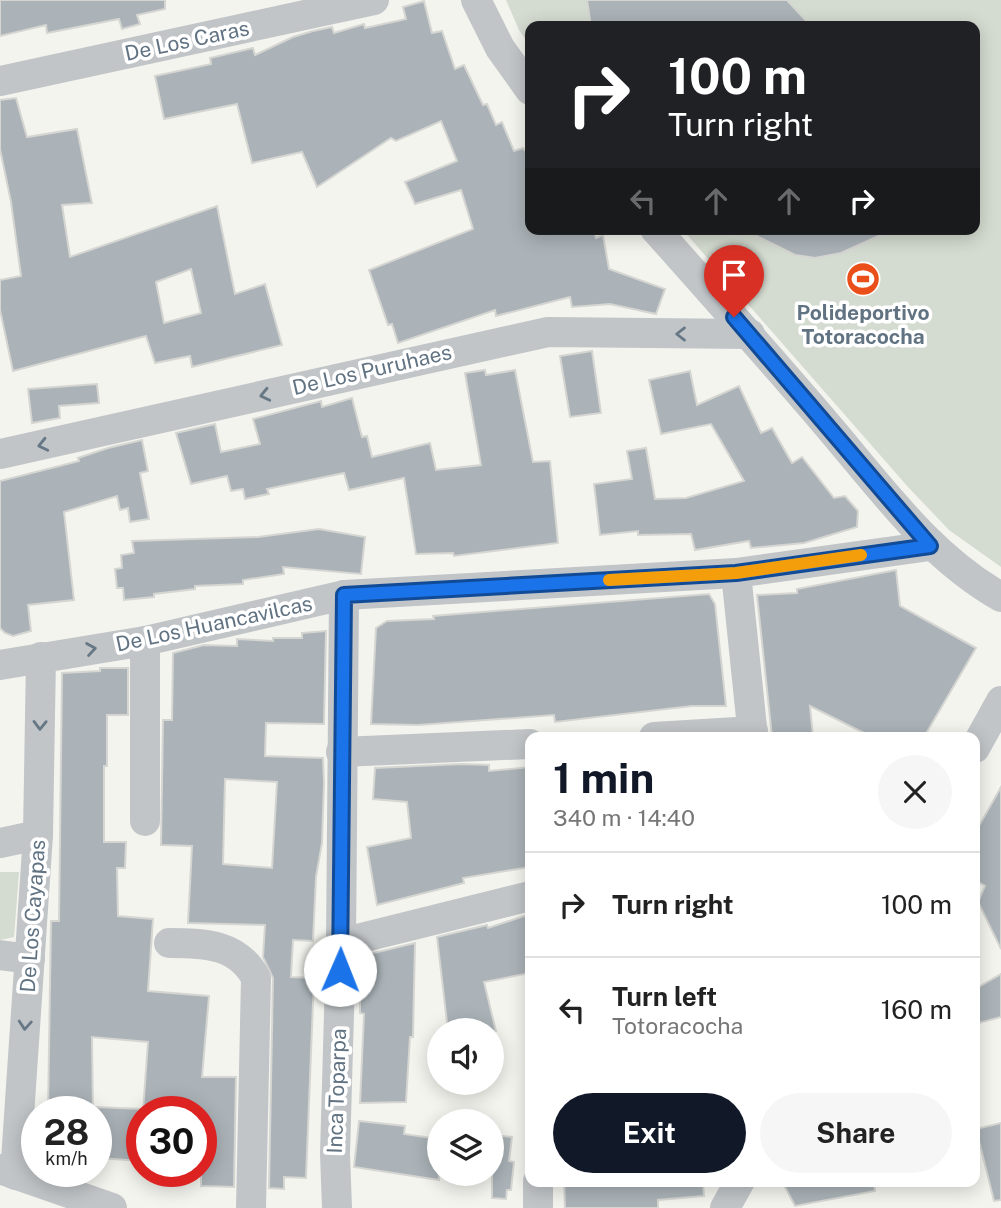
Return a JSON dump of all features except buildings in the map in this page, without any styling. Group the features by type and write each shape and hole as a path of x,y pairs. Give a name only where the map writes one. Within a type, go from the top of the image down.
{"street":[{"name":"De Los Caras","path":"0,81 374,0"},
{"path":"476,0 500,48 525,83"},
{"path":"660,235 750,334 930,546 972,581 1001,597"},
{"name":"De Los Puruhaes","path":"0,454 548,332 750,334"},
{"name":"De Los Huancavilcas","path":"0,666 145,641 344,595 736,573 930,546"},
{"path":"736,573 753,732"},
{"name":"Inca Toparpa","path":"337,1208 335,1153 341,943 344,595"},
{"path":"145,641 145,821"},
{"name":"De Los Cayapas","path":"8,1172 30,959 38,835 41,657"},
{"path":"980,739 1001,701"},
{"path":"341,752 525,744"},
{"path":"0,843 38,835"},
{"path":"341,943 525,898"},
{"path":"169,943 195,943 224,949 247,960 256,978 251,1208"},
{"path":"0,955 30,959"},
{"path":"8,1172 112,1208"},
{"path":"538,1187 538,1208"},
{"path":"725,1208 737,1187"}],"shaded area":[{"name":"Polideportivo Totoracocha","path":"506,0 1001,0 1001,567 949,530 908,487 687,235 980,235 980,21 525,21 525,39"},
{"path":"0,872 19,872 14,937 0,940"}],"slow traffic":[{"path":"609,580 736,573 861,555"}],"place":[{"name":"Polideportivo Totoracocha","path":"863,279"}],"route":[{"path":"340,970 344,595 736,573 930,546 734,317"}]}
